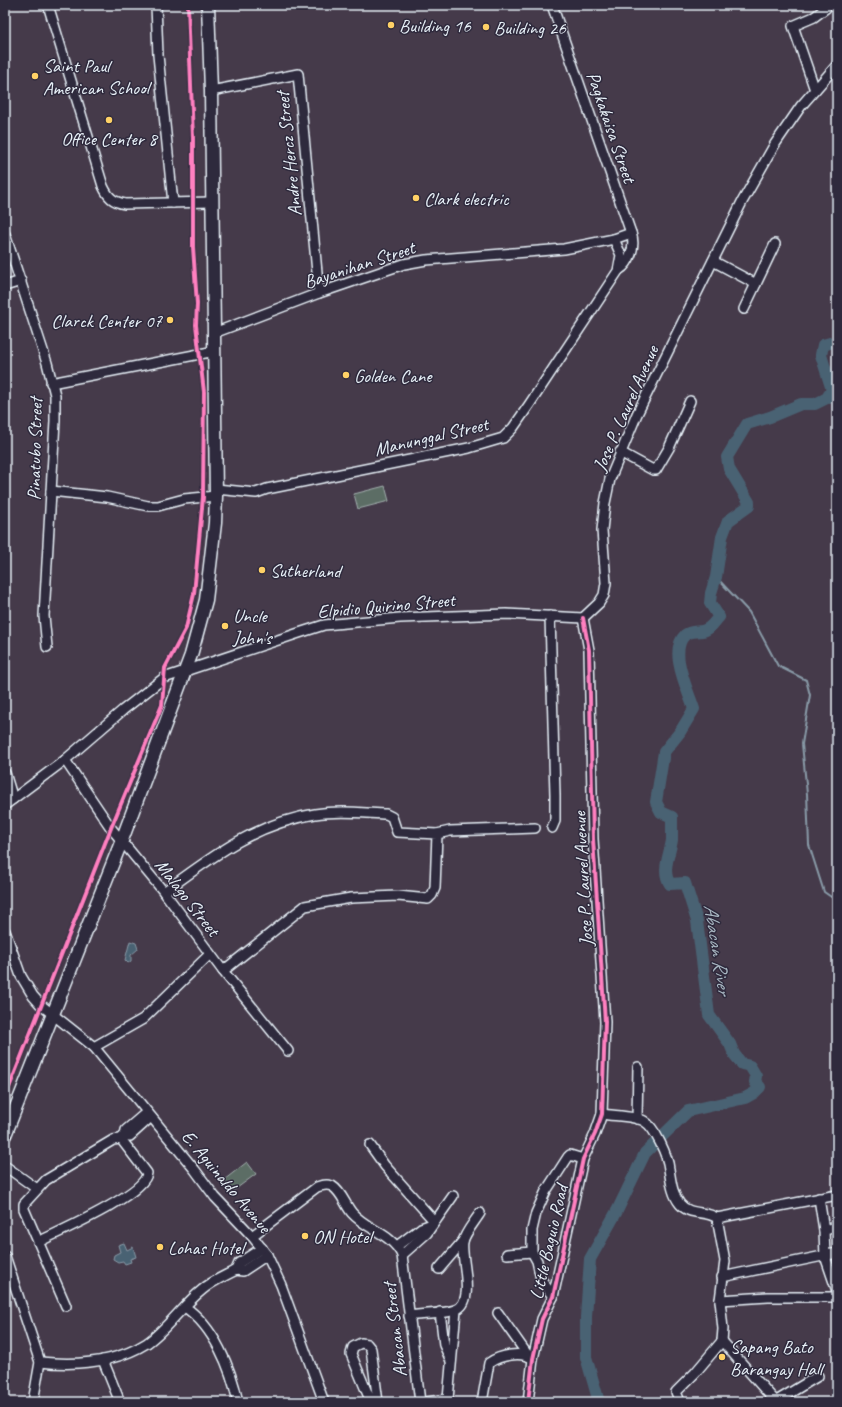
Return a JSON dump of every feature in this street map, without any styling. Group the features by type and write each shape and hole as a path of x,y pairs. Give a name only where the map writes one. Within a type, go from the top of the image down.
{"main road":[{"path":"6,1131 122,840 186,671 196,640 206,600 215,523 216,492 211,91 208,5"}],"street":[{"path":"48,5 106,191 115,202 212,202"},
{"path":"156,5 158,56 173,203"},
{"name":"Pagkakaisa Street","path":"552,5 631,233"},
{"path":"815,90 793,26 814,17 826,8"},
{"name":"Jose P. Laurel Avenue","path":"602,1114 605,1022 593,839 589,650 583,618 599,604 604,595 606,583 603,521 610,479 637,414 742,202 775,144 801,106 837,66"},
{"name":"Andre Hercz Street","path":"211,91 298,74 319,293"},
{"path":"631,233 633,243 631,253 621,255 614,239 631,233"},
{"name":"Pinatubo Street","path":"5,234 47,363 55,395 55,421 44,616 47,647"},
{"name":"Bayanihan Street","path":"214,333 319,293 404,264 426,260 564,248 614,239"},
{"path":"744,309 775,244"},
{"name":"Manunggal Street","path":"51,491 107,497 148,506 158,506 216,492 256,493 267,489 469,448 503,438 513,428 529,405 618,271 626,264 631,253"},
{"name":"Manunggal Street","path":"618,271 621,255"},
{"path":"713,261 756,284"},
{"path":"5,286 21,281"},
{"path":"51,383 215,351"},
{"path":"620,452 656,470 669,448 690,401"},
{"name":"Elpidio Quirino Street","path":"5,805 65,760 160,681 324,625 470,614 525,614 583,618"},
{"path":"550,616 555,795 554,821 552,828"},
{"name":"Malago Street","path":"65,760 105,819 164,892 223,971 288,1051"},
{"path":"5,773 13,799"},
{"path":"164,892 218,852 246,836 279,823 316,814 347,812 386,814 392,817 396,832 437,834 450,831 536,828"},
{"path":"223,971 304,906 351,898 398,896 428,898 432,895 434,888 437,834"},
{"name":"E. Aguinaldo Avenue","path":"5,931 28,990 42,1005 94,1047 195,1170 215,1197 252,1236 264,1252 282,1285 324,1402"},
{"path":"94,1047 143,1019 210,954"},
{"path":"637,1119 638,1067"},
{"path":"602,1114 637,1119 647,1123 652,1128 664,1152 673,1188 681,1205 690,1211 707,1213 717,1218 837,1195"},
{"name":"Little Baguio Road","path":"528,1402 530,1356 542,1319 553,1297 571,1207 583,1159 595,1134 602,1114"},
{"path":"66,1306 24,1209 24,1204 46,1180 113,1140 130,1136 149,1115"},
{"path":"38,1242 112,1206 145,1181 147,1173 123,1137"},
{"path":"370,1145 385,1166 433,1222"},
{"path":"553,1297 541,1279 537,1261 532,1252 532,1230 536,1213 546,1192 568,1157 570,1155 583,1159"},
{"path":"5,1166 37,1189"},
{"name":"Abacan Street","path":"252,1236 317,1188 323,1185 330,1185 338,1190 352,1213 368,1226 382,1233 397,1246 402,1255 420,1402"},
{"name":"Abacan Street","path":"402,1255 427,1233 433,1222 453,1196"},
{"path":"819,1198 824,1230 824,1256 837,1291"},
{"path":"439,1269 462,1242 480,1213"},
{"path":"680,1402 676,1392 695,1373 722,1341 724,1329 720,1300 722,1276 725,1266 725,1254 717,1218"},
{"name":"Abacan Street","path":"397,1246 421,1228 433,1222"},
{"path":"824,1230 837,1227"},
{"path":"409,1316 456,1310 464,1303 466,1297 462,1242"},
{"path":"40,1362 68,1365 103,1360 125,1354 148,1342 202,1290 236,1270 243,1271 264,1252"},
{"path":"507,1254 532,1252"},
{"path":"722,1276 837,1253"},
{"path":"5,1256 40,1362 33,1402"},
{"path":"720,1300 768,1297 837,1296"},
{"path":"184,1306 193,1313 213,1339 234,1383 238,1402"},
{"path":"426,1402 448,1401 456,1310"},
{"path":"440,1312 444,1345 451,1361"},
{"path":"498,1313 530,1356"},
{"path":"722,1341 775,1402 818,1376"},
{"path":"371,1402 351,1354 353,1348 358,1343 364,1343 371,1349 378,1402"},
{"path":"482,1402 490,1363 496,1358 530,1356"},
{"path":"103,1360 120,1402"},
{"path":"363,1385 376,1380"}],"green space":[{"path":"385,486 389,501 358,509 354,494"},
{"path":"247,1162 256,1174 233,1191 224,1180"}],"water":[{"path":"130,941 136,943 138,949 131,955 131,961 128,963 125,960"},
{"path":"124,1243 127,1250 133,1247 136,1257 130,1259 131,1262 125,1264 123,1261 118,1262 113,1259 114,1255 120,1252 118,1245"}],"waterway":[{"name":"Abacan River","path":"599,1402 586,1357 586,1317 590,1259 617,1211 645,1153 688,1111 745,1098 754,1093 760,1087 755,1082 756,1076 750,1066 742,1064 734,1054 730,1044 709,1015 697,921 685,883 670,884 666,874 672,840 672,817 661,812 656,802 664,752 680,732 694,709 681,671 678,651 680,642 685,635 691,632 702,631 712,626 719,617 710,603 711,593 716,577 722,537 728,521 749,506 749,502 729,469 727,457 747,424 770,417 801,404 815,404 827,398 832,390 821,355 823,345 837,341"},
{"path":"716,577 749,612 778,666 806,680 810,695 802,744 807,794 809,845 824,892 837,901"}],"cycle path":[{"path":"5,1098 111,828 162,705 165,668 186,628 194,594 203,497 204,392 196,325 197,304 193,247 193,138 188,5"},
{"path":"528,1402 533,1359 542,1319 553,1297 583,1159 595,1134 602,1114 605,1022 593,839 589,650 583,618"}],"place":[{"name":"Building 16","path":"391,25"},
{"name":"Building 26","path":"486,27"},
{"name":"Saint Paul American School","path":"35,76"},
{"name":"Office Center 8","path":"109,120"},
{"name":"Clark electric","path":"416,198"},
{"name":"Clarck Center 07","path":"170,320"},
{"name":"Golden Cane","path":"346,375"},
{"name":"Sutherland","path":"262,570"},
{"name":"Uncle John's","path":"225,626"},
{"name":"ON Hotel","path":"305,1236"},
{"name":"Lohas Hotel","path":"160,1247"},
{"name":"Sapang Bato Barangay Hall","path":"722,1357"}]}
